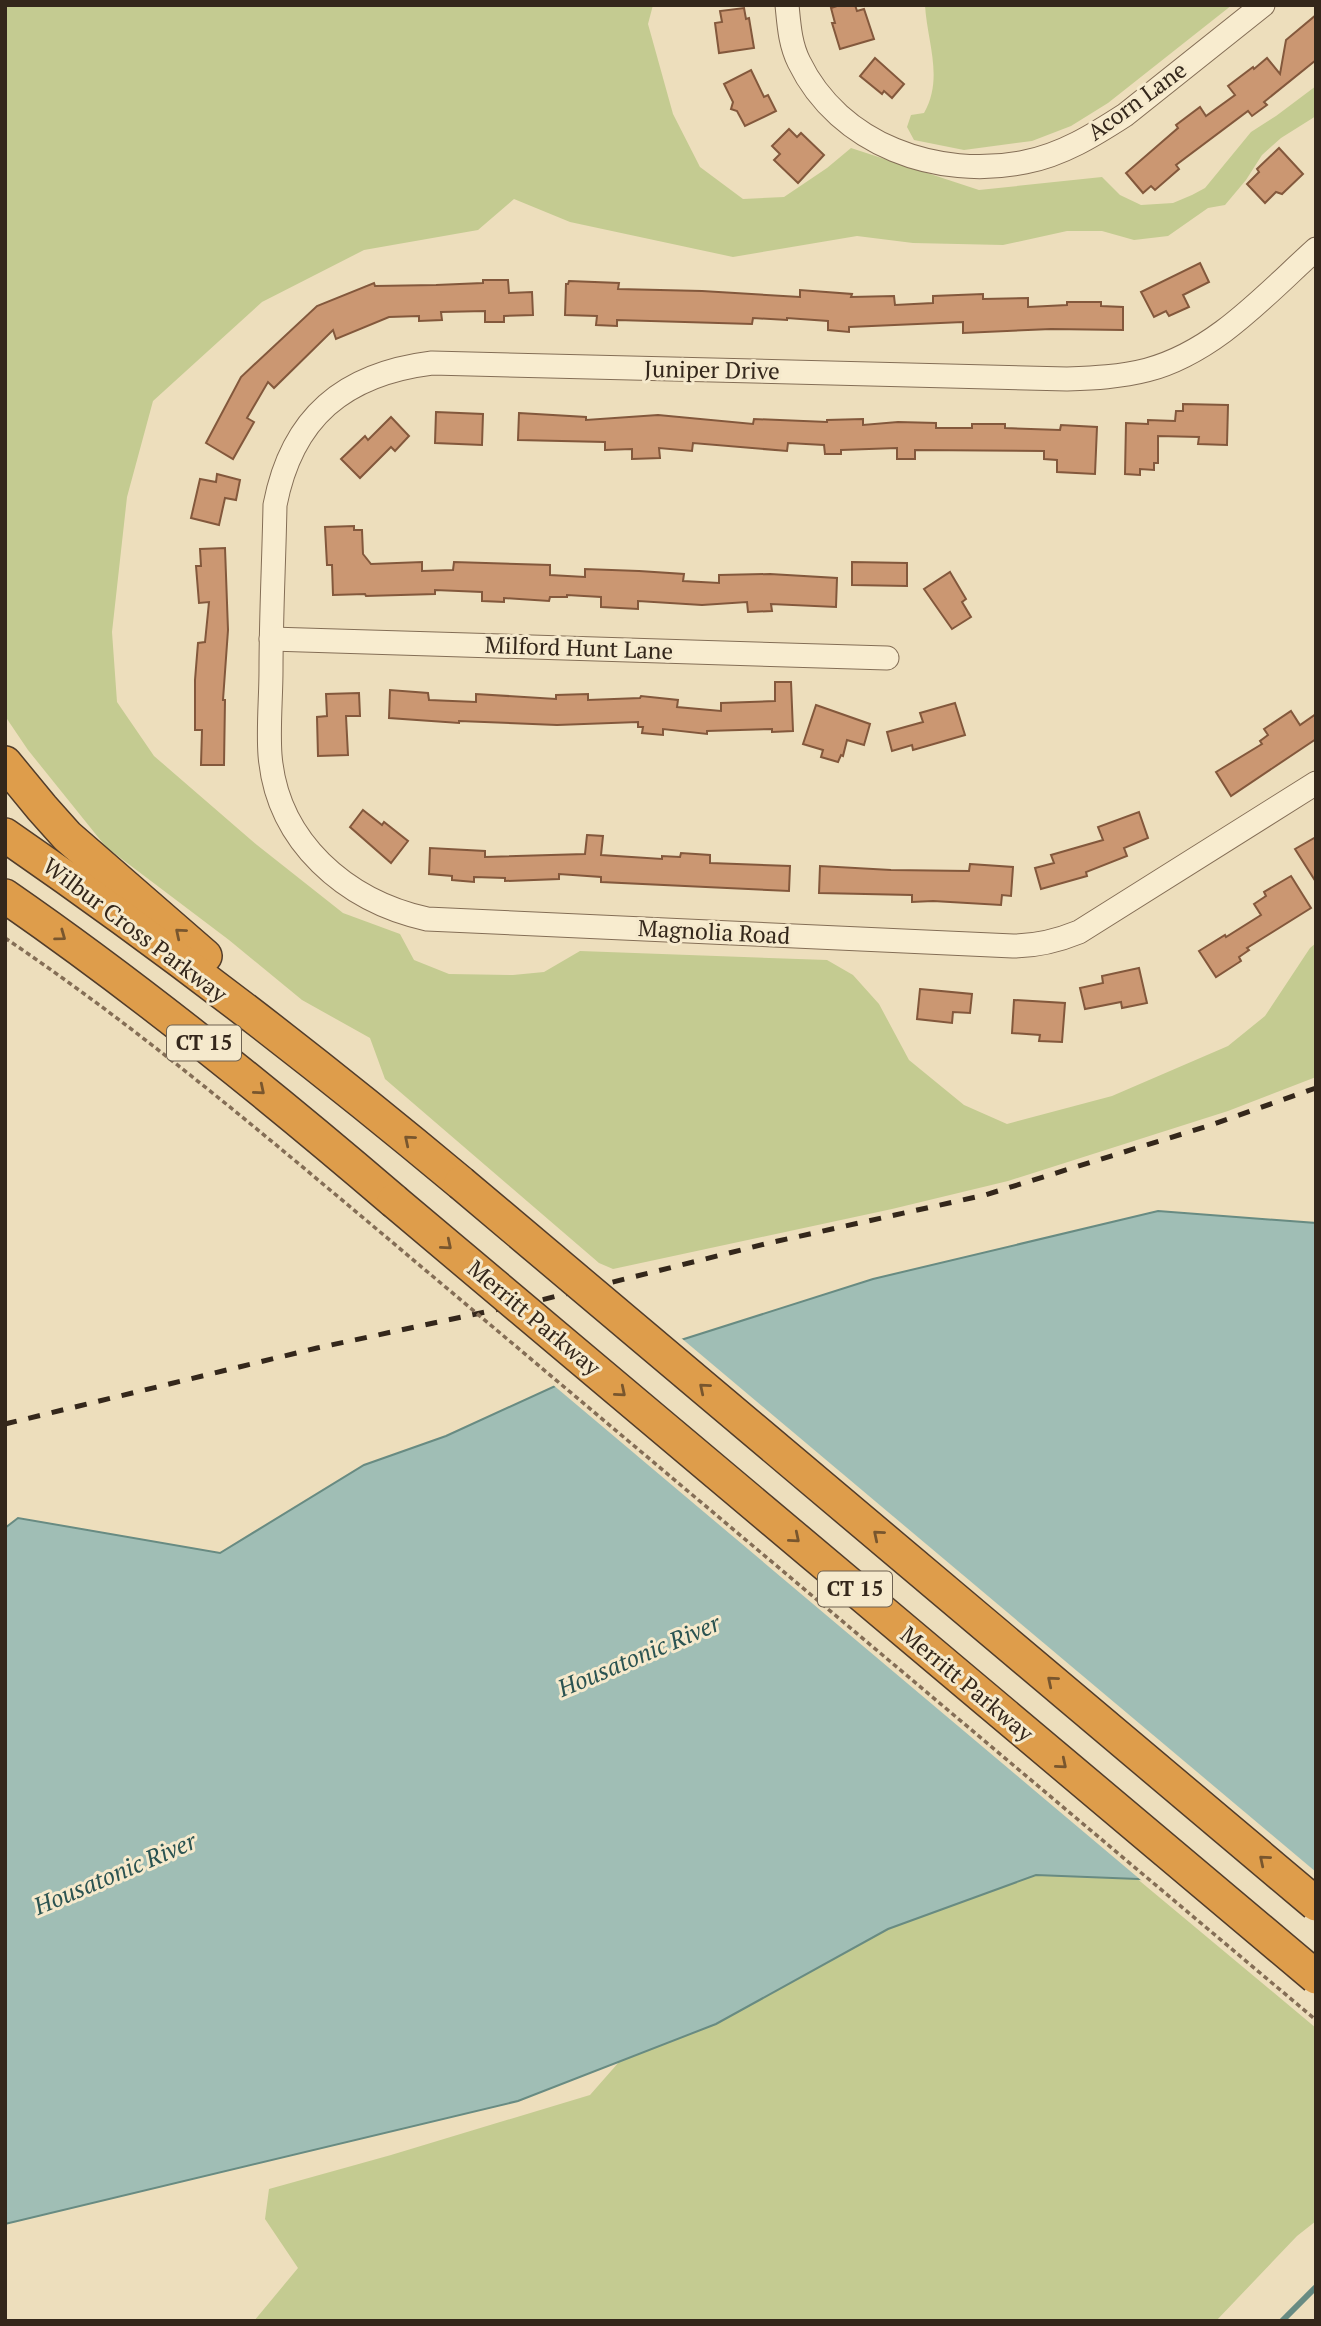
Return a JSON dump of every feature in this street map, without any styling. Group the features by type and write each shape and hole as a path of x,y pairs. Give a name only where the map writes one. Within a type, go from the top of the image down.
{"highway":[{"path":"5,763 67,836 194,946 337,1080"},
{"name":"Wilbur Cross Parkway","path":"5,835 118,915 337,1080 1316,1903"},
{"name":"Merritt Parkway","path":"5,896 197,1038 1316,1977"}],"street":[{"name":"Acorn Lane","path":"787,5 789,33 799,61 830,107 852,127 901,154 979,166 1026,162 1051,155 1102,130 1125,115 1263,5"},
{"name":"Juniper Drive","path":"271,639 275,505 281,477 290,454 304,431 322,410 341,394 381,373 405,366 432,363 1067,379 1109,377 1147,370 1169,362 1213,339 1316,249"},
{"name":"Milford Hunt Lane","path":"271,639 887,658"},
{"name":"Magnolia Road","path":"271,639 270,755 278,790 291,824 319,861 355,891 380,905 427,919 1036,946 1058,941 1100,920 1316,783"}],"path":[{"path":"5,938 52,969 184,1071 373,1226 1316,2020"}],"green space":[{"path":"5,5 653,5 648,24 673,114 700,167 743,199 784,197 851,148 979,190 1102,177 1120,195 1141,205 1173,203 1205,188 1251,132 1316,86 1316,116 1281,138 1262,155 1225,205 1208,208 1168,236 1134,240 1102,231 1067,231 1003,245 913,243 857,236 733,257 570,222 514,199 478,230 364,250 262,302 153,401 127,497 112,632 117,702 154,756 257,845 343,913 400,934 414,960 449,974 513,975 544,972 580,951 827,960 853,975 879,1004 909,1060 964,1105 1007,1124 1112,1096 1228,1046 1265,1016 1316,943 1316,1077 1228,1111 1008,1181 892,1209 613,1269 599,1263 385,1079 370,1038 302,1000 229,940 106,847 28,750 5,716"},
{"path":"925,5 1232,5 1108,103 1071,126 1032,141 964,150 914,140 907,127 911,115 924,113 933,87 933,60"},
{"path":"1036,1875 1135,1877 1316,2028 1316,2221 1297,2236 1216,2321 254,2321 298,2268 265,2219 269,2189 590,2095 619,2062 716,2024 888,1929"}],"water":[{"name":"Housatonic River","path":"1158,1211 1316,1223 1316,1886 1036,1875 888,1929 716,2024 518,2101 5,2224 5,1528 18,1518 220,1553 364,1465 446,1436 599,1366 873,1279"}],"pier":[{"path":"680,1337 1316,1872 1316,1889 1142,1881 552,1384 598,1363"}],"building":[{"path":"855,5 857,11 864,9 874,39 840,49 832,23 835,23 831,8"},
{"path":"744,8 746,19 749,18 754,48 719,53 715,23 722,22 720,11"},
{"path":"1316,15 1316,60 1264,102 1267,105 1252,116 1248,111 1176,165 1179,169 1155,190 1151,186 1143,193 1126,173 1178,128 1176,125 1200,107 1206,116 1235,95 1228,86 1267,58 1280,74 1286,40"},
{"path":"875,58 904,84 892,98 884,91 882,94 860,76"},
{"path":"751,70 764,97 768,95 776,111 745,126 737,111 731,109 733,102 724,84"},
{"path":"789,129 797,137 801,133 824,155 798,183 774,160 780,154 772,146"},
{"path":"1279,148 1303,174 1282,194 1276,192 1265,203 1247,184 1259,172 1257,169"},
{"path":"1200,263 1209,282 1183,295 1189,307 1169,316 1166,311 1154,317 1141,292"},
{"path":"483,280 508,280 509,293 532,292 533,315 504,316 504,322 485,322 485,311 441,312 442,320 419,321 419,316 389,317 336,339 333,330 274,388 268,382 247,418 254,422 233,459 206,443 241,377 317,306 374,283 375,286 436,285 483,283"},
{"path":"569,281 619,283 618,289 800,297 800,290 852,294 851,297 894,296 895,305 933,303 933,296 983,294 983,299 1028,298 1028,307 1067,305 1067,302 1101,302 1101,306 1123,307 1123,330 1051,329 963,333 963,322 849,327 849,332 828,330 828,321 787,318 753,318 752,324 617,320 617,326 596,325 597,316 565,315 566,284"},
{"path":"1183,404 1228,405 1227,445 1198,444 1199,437 1158,436 1158,463 1154,463 1154,470 1140,469 1140,475 1125,474 1126,423 1148,424 1148,420 1175,421 1176,411 1183,411"},
{"path":"436,412 483,414 482,445 435,443"},
{"path":"519,413 586,417 586,420 658,415 753,424 754,419 827,422 863,419 863,425 936,423 936,428 972,428 972,424 1005,424 1005,428 1060,430 1061,425 1097,427 1095,474 1057,472 1057,460 1044,459 1044,451 915,450 915,459 897,459 897,448 841,450 841,454 825,454 824,445 788,443 787,451 693,443 692,451 659,448 660,458 632,459 632,449 605,450 605,442 518,440"},
{"path":"391,417 409,436 395,451 391,447 360,478 341,459 365,436 368,440"},
{"path":"217,474 240,480 236,500 225,498 219,525 191,518 200,479 216,482"},
{"path":"354,526 354,530 362,530 363,554 371,564 422,562 422,571 453,570 454,562 550,565 550,575 585,577 585,569 639,571 684,574 683,581 719,583 719,575 770,574 837,578 836,607 771,604 772,611 748,612 747,602 702,605 638,601 638,609 601,607 601,597 567,595 550,597 549,601 504,598 504,602 482,601 482,592 435,590 435,594 333,595 332,565 327,565 325,527"},
{"path":"225,548 228,630 223,700 224,765 201,765 202,730 195,730 195,680 198,643 205,642 209,602 199,603 196,566 201,566 200,549"},
{"path":"852,562 907,563 907,586 852,585"},
{"path":"950,572 966,599 962,602 971,617 952,629 924,589"},
{"path":"775,682 791,682 793,731 707,731 707,734 663,729 663,735 642,733 643,727 638,727 638,722 557,725 389,718 390,690 428,693 429,700 476,702 476,694 556,699 556,695 588,694 588,700 641,696 678,700 677,707 721,711 721,703 775,701"},
{"path":"359,693 360,716 346,716 348,755 318,756 317,717 327,716 326,694"},
{"path":"955,703 965,735 913,750 912,745 892,751 887,732 923,722 920,713"},
{"path":"816,705 870,724 864,745 847,740 843,756 841,755 838,762 821,757 823,750 803,744"},
{"path":"1291,711 1300,725 1316,714 1316,739 1231,796 1216,772 1262,744 1260,741 1268,735 1264,729"},
{"path":"363,810 408,841 391,863 350,827"},
{"path":"1139,812 1148,838 1124,848 1127,856 1086,872 1087,876 1041,889 1035,868 1054,863 1051,855 1103,840 1098,827"},
{"path":"587,835 603,836 601,855 662,859 662,856 680,857 681,853 710,855 710,863 790,866 789,891 601,882 601,877 559,874 559,879 505,881 505,878 474,877 474,882 429,874 430,848 485,851 485,857 585,854"},
{"path":"1316,837 1316,882 1295,849"},
{"path":"970,864 1013,867 1011,896 1002,895 1001,905 912,902 912,895 819,893 820,866 969,871"},
{"path":"1291,876 1311,908 1247,948 1249,950 1239,957 1241,961 1216,977 1199,951 1261,915 1254,904 1266,896 1264,892"},
{"path":"1139,968 1147,1003 1122,1008 1121,1002 1085,1009 1080,988 1103,983 1102,976"},
{"path":"920,989 972,994 970,1013 953,1012 952,1023 917,1019"},
{"path":"1014,1000 1065,1003 1062,1042 1039,1041 1040,1035 1012,1033"}],"waterway":[{"path":"1282,2321 1316,2287"}],"railway":[{"path":"5,1424 317,1348 541,1300 769,1243 985,1195 1208,1126 1316,1088"}]}
